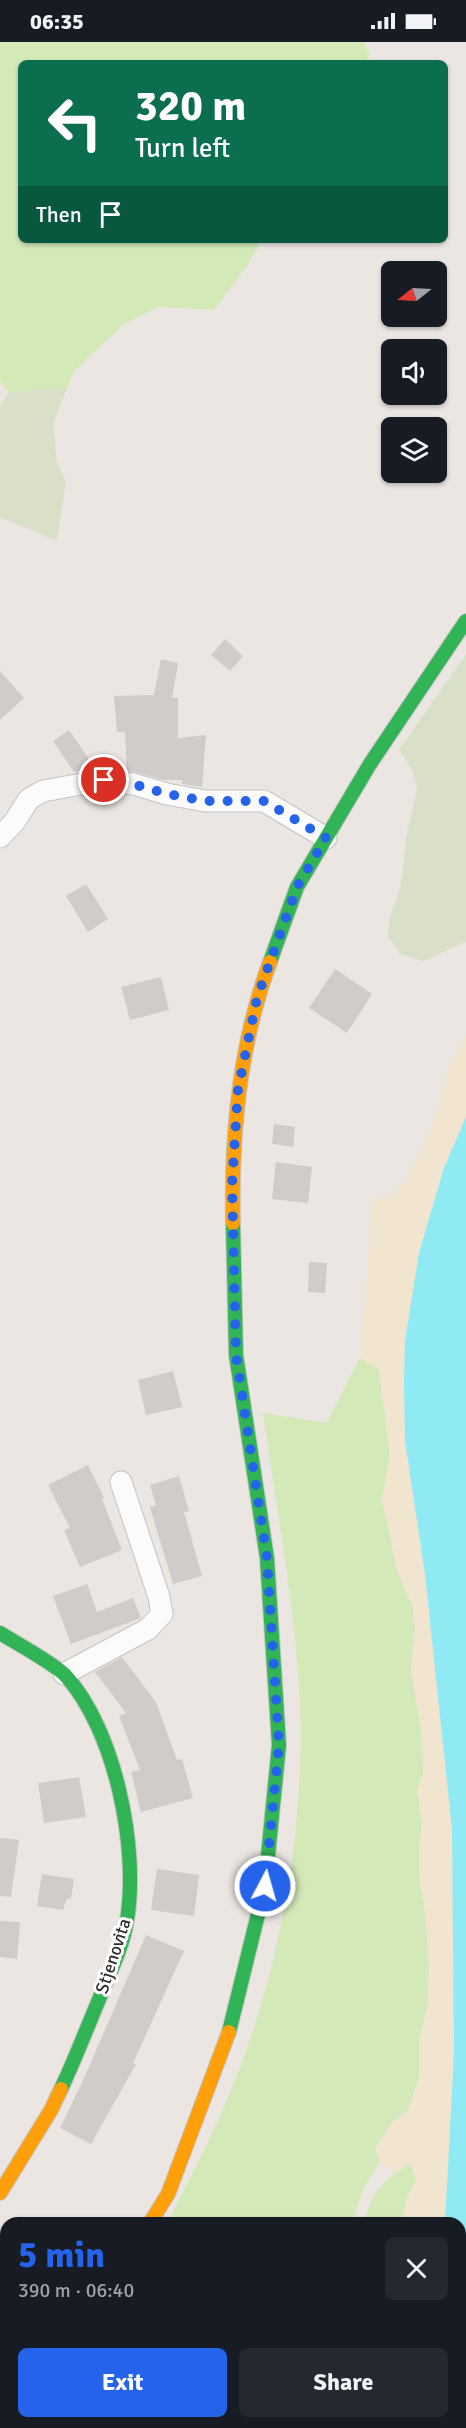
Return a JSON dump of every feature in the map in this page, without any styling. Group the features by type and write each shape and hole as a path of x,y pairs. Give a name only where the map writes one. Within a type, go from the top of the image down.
{"main road":[{"path":"154,2217 168,2194 226,2044 265,1886 279,1745 267,1558 236,1355 232,1184 238,1090 257,998 297,887 370,764 466,621"},
{"name":"Stjenovita","path":"0,1633 64,1674 99,1728 112,1766 127,1834 130,1894 127,1921 119,1951 70,2069 51,2110 0,2193"}],"street":[{"path":"0,837 15,821 29,799 43,791 104,780 133,784 167,794 205,801 264,801 326,838"},
{"path":"64,1674 148,1629 162,1614 159,1597 121,1482"}],"green space":[{"path":"0,42 364,42 370,56 365,60 18,60 18,243 260,243 249,263 214,310 159,307 123,325 74,371 67,388 9,392 0,382"},
{"path":"67,388 53,424 57,463 66,482 57,541 0,517 0,407 9,392"},
{"path":"466,654 466,942 423,961 400,954 388,936 389,921 401,885 407,833 417,788 411,768 399,750"},
{"path":"360,1358 379,1369 390,1456 382,1500 398,1574 413,1606 415,1630 411,1670 422,1735 423,1773 417,1791 422,1822 419,1850 420,1884 425,1909 429,1964 428,2005 419,2042 419,2077 408,2111 392,2122 376,2149 380,2162 363,2191 355,2217 170,2217 228,2098 260,2008 283,1913 297,1816 300,1767 298,1670 287,1574 263,1413 327,1423"},
{"path":"410,2163 416,2180 406,2201 403,2217 366,2217 375,2194 393,2175"}],"sand":[{"path":"466,1036 466,1117 444,1168 419,1253 405,1341 404,1382 405,1441 425,1574 452,1829 454,2053 445,2217 403,2217 406,2201 416,2180 411,2163 396,2173 380,2162 375,2149 392,2122 408,2111 419,2077 419,2042 428,2005 429,1964 425,1909 420,1884 419,1850 422,1822 417,1791 423,1773 422,1735 411,1670 415,1630 413,1606 398,1574 382,1500 390,1456 379,1369 360,1358 373,1199 392,1197 410,1174 435,1118 449,1067"}],"water":[{"path":"466,1117 466,2217 445,2217 454,2053 452,1829 425,1574 405,1441 405,1341 419,1253 444,1168"}],"building":[{"path":"225,639 243,656 230,671 211,655"},
{"path":"161,659 178,663 172,698 178,698 178,738 206,735 202,787 182,784 182,780 164,780 127,770 125,732 117,732 114,696 154,695"},
{"path":"0,671 24,698 0,720"},
{"path":"69,730 94,769 74,772 53,741"},
{"path":"86,884 108,919 88,932 66,896"},
{"path":"335,969 372,994 347,1033 309,1008"},
{"path":"161,977 169,1010 130,1020 121,987"},
{"path":"274,1124 295,1127 293,1147 272,1144"},
{"path":"276,1162 312,1167 308,1203 272,1199"},
{"path":"309,1262 327,1263 325,1293 308,1292"},
{"path":"173,1371 182,1407 146,1415 138,1380"},
{"path":"88,1465 104,1498 102,1499 122,1550 80,1567 64,1530 70,1528 48,1485"},
{"path":"179,1476 189,1511 184,1512 202,1576 173,1584 150,1507 156,1505 150,1485"},
{"path":"87,1584 97,1612 133,1598 141,1618 71,1644 53,1596"},
{"path":"122,1657 156,1702 177,1760 182,1759 193,1798 141,1812 131,1772 140,1770 119,1716 126,1713 95,1672"},
{"path":"79,1777 86,1817 44,1823 38,1783"},
{"path":"0,1838 19,1840 11,1897 0,1896"},
{"path":"157,1869 199,1875 194,1916 151,1910"},
{"path":"42,1874 74,1879 71,1899 67,1898 63,1910 37,1906"},
{"path":"0,1921 20,1922 17,1959 0,1957"},
{"path":"146,1935 184,1951 133,2063 136,2064 91,2144 60,2128"}],"traffic: fast":[{"path":"270,962 297,887 370,764 466,621"},
{"path":"229,2032 265,1886 279,1745 267,1558 236,1355 233,1223"},
{"path":"0,1633 59,1670 83,1698 110,1757 126,1825 130,1891 125,1930 116,1959 61,2089"}],"traffic: slow":[{"path":"233,1223 234,1157 239,1091 251,1025 270,962"},
{"path":"154,2217 168,2194 229,2032"},
{"path":"0,2193 51,2110 61,2089"}],"route":[{"path":"104,780 133,784 167,794 205,801 264,801 326,838 297,887 257,998 238,1090 232,1184 236,1355 267,1558 279,1745 265,1886"}]}
